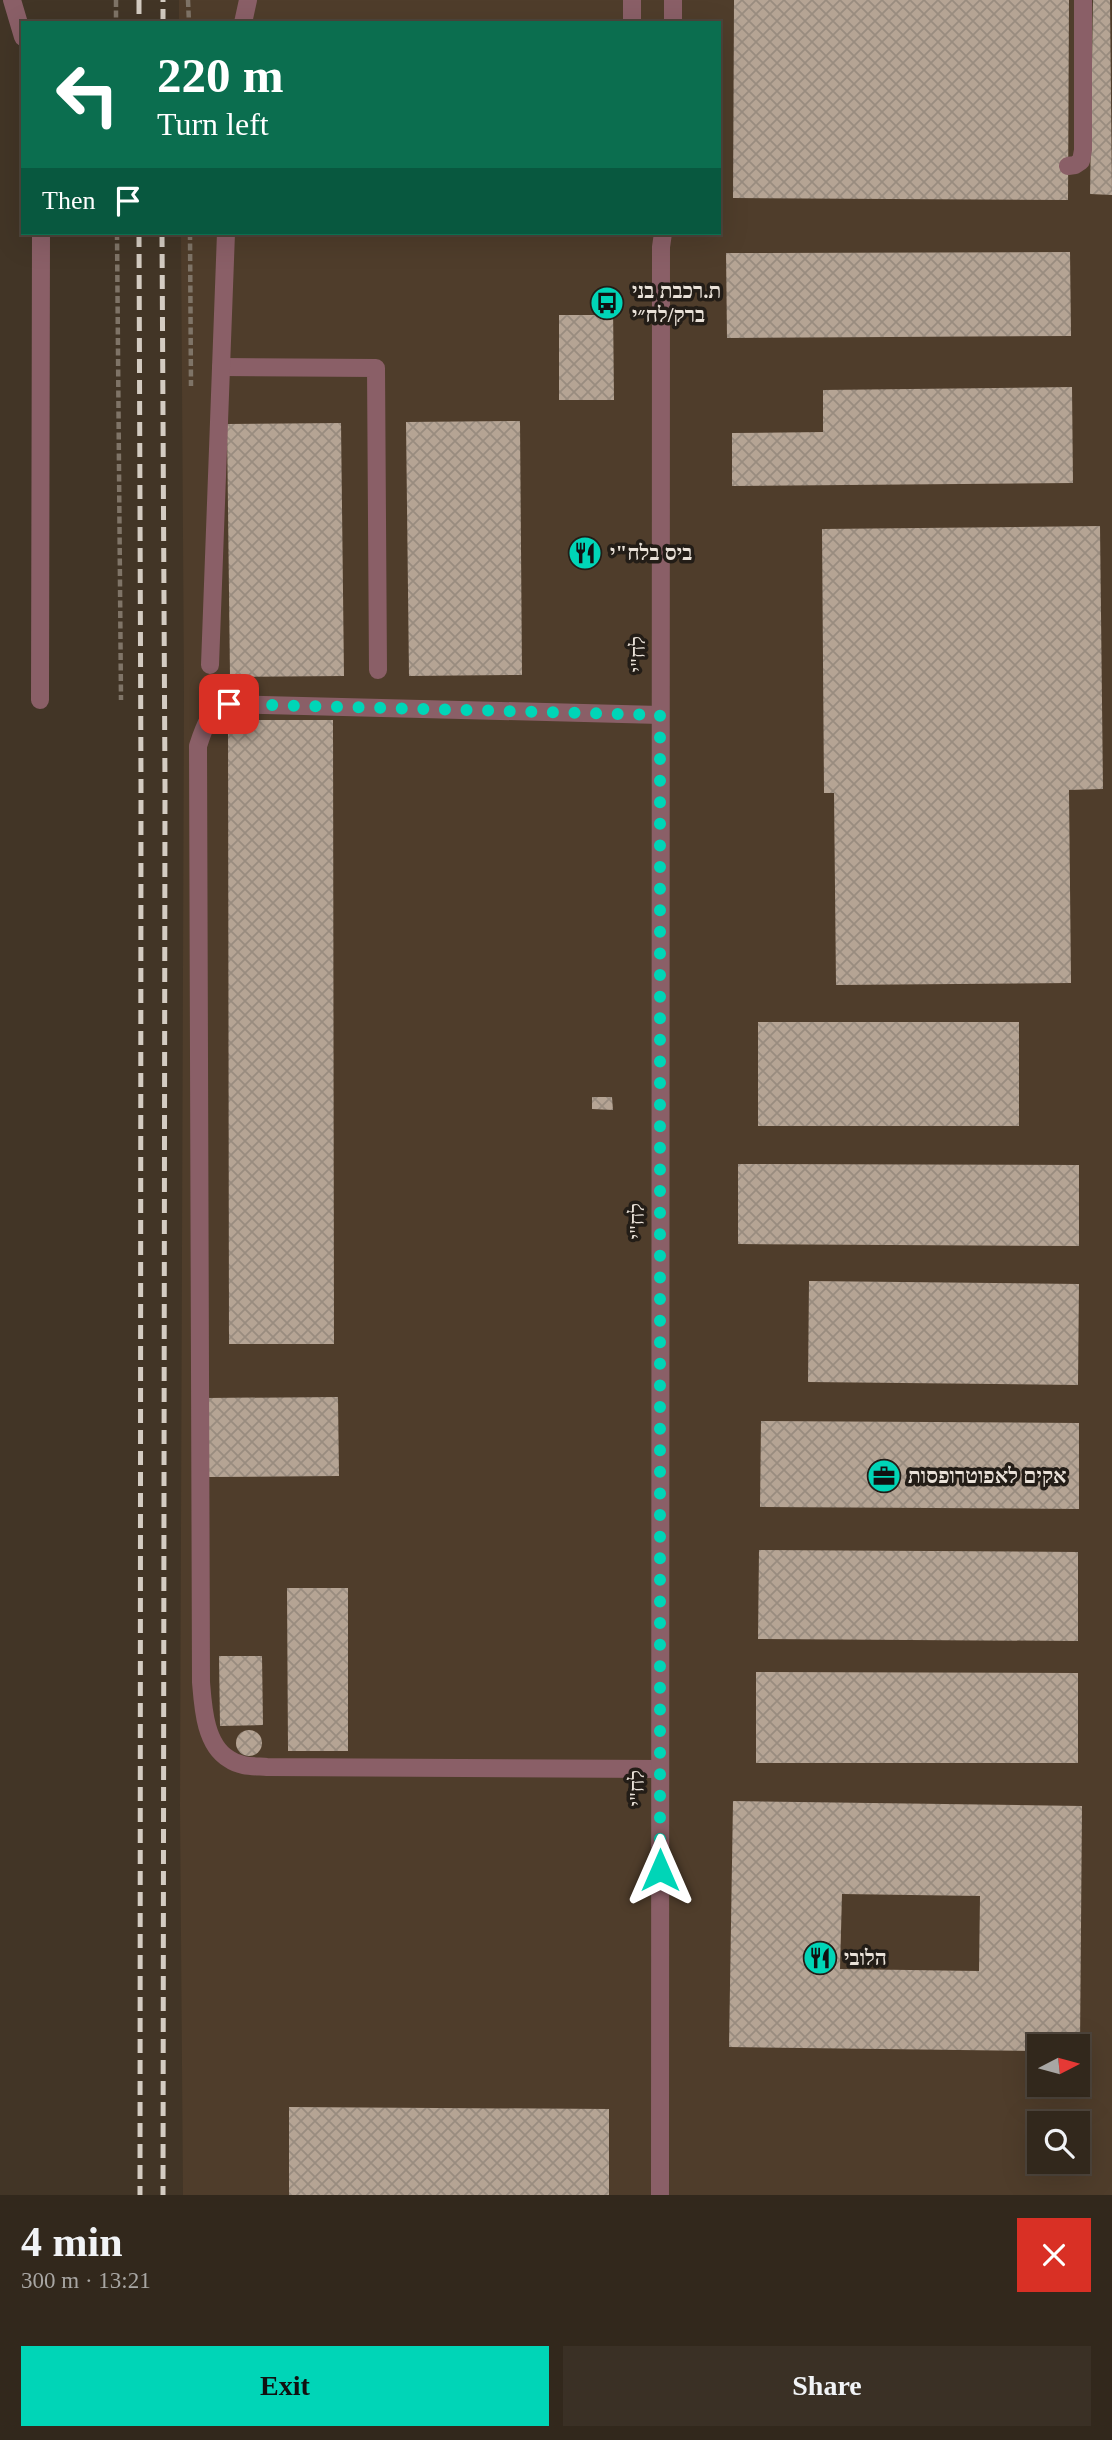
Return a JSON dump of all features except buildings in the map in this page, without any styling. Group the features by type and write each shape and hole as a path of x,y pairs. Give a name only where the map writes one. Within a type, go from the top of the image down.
{"street":[{"path":"12,0 21,30"},
{"path":"243,21 248,0"},
{"path":"632,0 632,21"},
{"path":"1068,166 1081,161 1083,150 1083,0"},
{"path":"40,700 41,235"},
{"path":"210,665 226,235"},
{"name":"לח\"י","path":"659,237 660,2195"},
{"path":"221,367 376,368 378,670"},
{"path":"660,715 229,704 220,706 212,714 198,746 201,1682 206,1720 212,1738 227,1759 242,1765 267,1767 660,1769"}],"path":[{"path":"116,0 116,21"},
{"path":"188,0 188,21"},
{"path":"117,235 121,700"}],"shaded area":[{"path":"179,0 1112,0 1112,2195 183,2195 180,1806 184,690 181,235 721,235 721,21 179,21"}],"railway":[{"path":"139,0 139,21"},
{"path":"163,0 163,21"},
{"path":"139,235 140,2195"},
{"path":"162,235 165,787 163,2195"}],"place":[{"name":"ת.רכבת בני ברק/לח״י","path":"607,303"},
{"name":"ביס בלח\"י","path":"585,553"},
{"name":"אקים לאפוטרופסות","path":"884,1476"},
{"name":"הלובי","path":"820,1958"}],"route":[{"path":"229,704 660,715 660,1870"}]}
